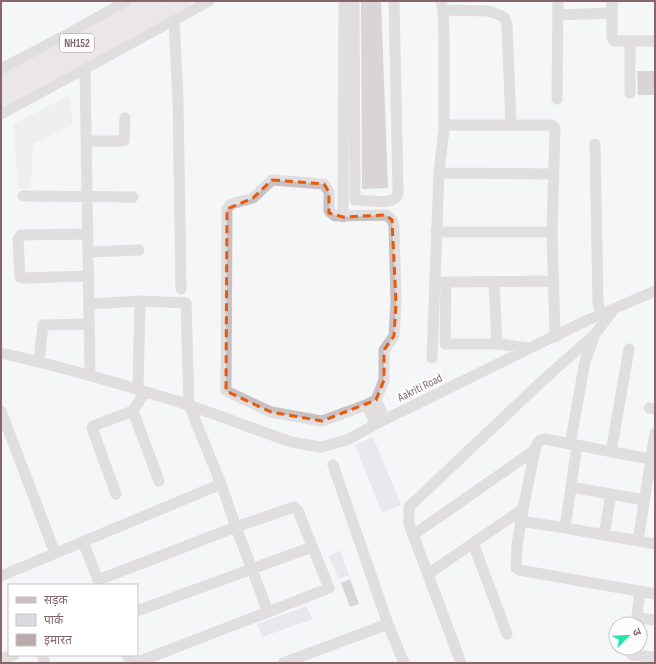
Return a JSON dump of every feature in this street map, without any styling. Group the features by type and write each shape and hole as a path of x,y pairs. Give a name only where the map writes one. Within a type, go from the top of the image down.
{"highway":[{"name":"NH152","path":"1,84 154,1"},
{"name":"NH152","path":"1,100 182,1"}],"street":[{"path":"1,69 127,1"},
{"path":"1,114 209,1"},
{"path":"349,6 355,200 389,201 397,196 398,191 394,1"},
{"path":"556,99 558,1"},
{"path":"612,1 613,39 615,41 654,41"},
{"path":"432,358 439,173 444,125 442,5 489,11 504,17 507,24 511,125"},
{"path":"343,217 349,6"},
{"path":"558,15 612,13"},
{"path":"174,21 178,99 181,289"},
{"path":"630,41 630,93"},
{"path":"85,68 90,375"},
{"path":"86,141 124,140 125,118"},
{"path":"444,125 544,125 555,128 552,232 554,336"},
{"path":"595,144 598,303 601,314"},
{"path":"439,173 553,174"},
{"path":"272,180 324,184 329,192 329,211 335,216 343,217 386,216 392,220 394,226 396,303 394,336 384,350 384,380 371,403 322,421 271,412 226,390 227,209 231,204 253,198 272,180"},
{"path":"23,196 133,197"},
{"path":"436,232 552,232"},
{"path":"88,234 21,235 18,240 20,277 88,276"},
{"path":"88,252 139,250"},
{"path":"434,282 554,281"},
{"path":"446,282 445,344 497,344 530,348"},
{"path":"494,282 497,344"},
{"name":"Aakriti Road","path":"1,354 39,361 90,375 189,405 291,442 321,448 347,440 554,336 655,291"},
{"path":"89,304 140,301 186,303 189,405 221,484 268,612"},
{"path":"140,301 141,391 133,411 159,481"},
{"path":"461,663 409,524 409,507 540,383 595,334 614,309"},
{"path":"39,361 43,325 89,324"},
{"path":"566,528 571,488 574,442 585,361 595,334"},
{"path":"611,452 629,349"},
{"path":"371,403 381,422"},
{"path":"1,411 55,553"},
{"path":"116,494 92,428 93,426 133,411"},
{"path":"638,541 644,500 653,459 655,433"},
{"path":"653,459 611,452 574,442 545,438 540,440 537,443 535,450 523,509 515,563 516,568 520,570 655,594"},
{"path":"413,535 535,450"},
{"path":"333,465 388,624 404,663"},
{"path":"1,576 221,484"},
{"path":"571,488 644,500"},
{"path":"604,535 611,494"},
{"path":"83,542 99,582 236,527 294,508 298,511 329,588 135,663"},
{"path":"428,574 523,509"},
{"path":"521,521 655,544"},
{"path":"473,543 507,634"},
{"path":"138,612 312,547"},
{"path":"637,616 640,591"},
{"path":"283,663 388,624"},
{"path":"1,659 11,656"},
{"path":"644,656 655,657"}],"highlighted area":[{"path":"272,180 324,184 329,192 329,213 343,217 386,215 392,220 396,303 394,336 384,350 384,380 376,400 322,421 271,412 226,391 227,209 253,198"}],"shaded area":[{"path":"70,95 73,125 33,144 31,187 18,189 13,124"}],"green space":[{"path":"373,437 401,505 382,513 355,445"},
{"path":"340,550 349,575 339,579 329,557"},
{"path":"306,606 313,619 262,637 257,624"}],"building":[{"path":"361,1 381,1 388,188 362,189"},
{"path":"637,71 655,71 655,95 638,95"},
{"path":"350,579 359,604 350,607 341,583"}]}
